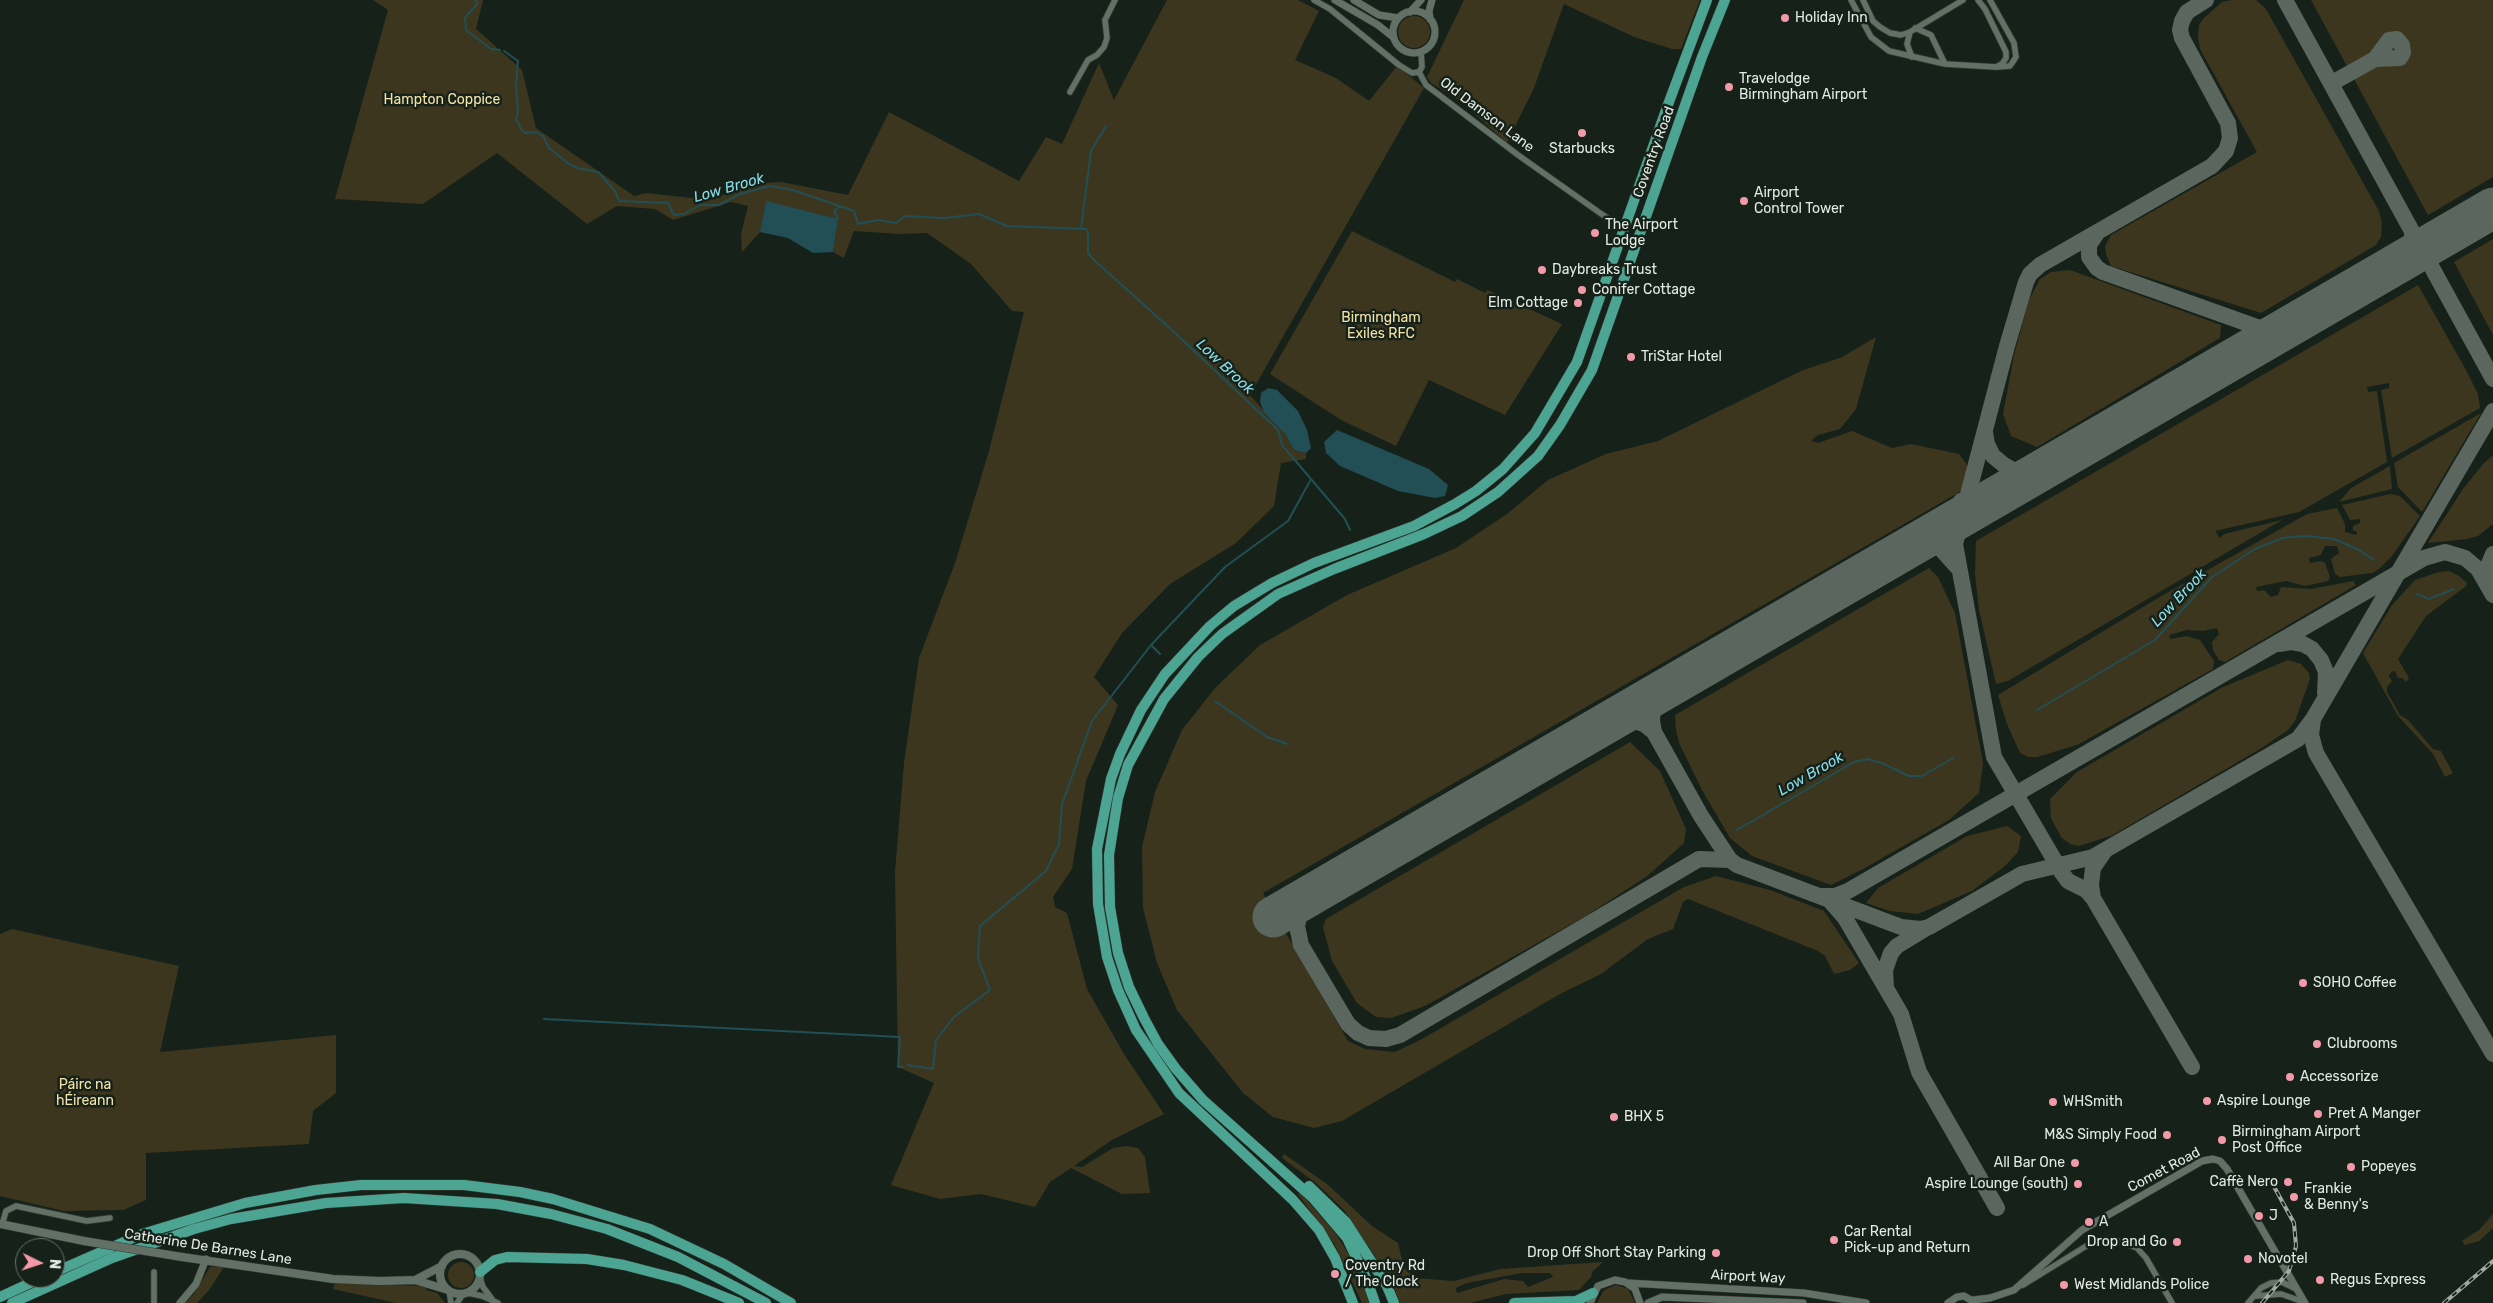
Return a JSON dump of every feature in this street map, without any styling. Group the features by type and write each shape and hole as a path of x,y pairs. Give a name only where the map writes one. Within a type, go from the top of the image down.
{"highway":[{"name":"Coventry Road","path":"1353,1303 1340,1267 1319,1230 1293,1200 1178,1092 1136,1030 1118,990 1107,957 1101,928 1097,849 1105,805 1120,754 1141,710 1165,674 1210,626 1234,606 1272,583 1314,563 1414,526 1476,491 1503,469 1535,433 1577,362 1707,0"},
{"path":"1695,30 1712,0"},
{"name":"Coventry Road","path":"1262,1152 1203,1100 1176,1069 1158,1044 1129,987 1118,953 1110,906 1109,855 1112,826 1128,765 1164,699 1198,657 1222,634 1278,594 1334,569 1424,534 1462,516 1498,492 1538,456 1560,425 1592,370 1702,57 1724,0"},
{"path":"1262,1152 1313,1198 1347,1238 1367,1280 1375,1303"},
{"path":"1262,1152 1280,1163 1319,1193 1346,1222 1387,1286 1394,1303"},
{"path":"65,1268 142,1234 245,1203 316,1190 351,1186 450,1185 520,1192 620,1219 682,1243 724,1264 791,1303"},
{"path":"12,1303 112,1258 194,1229 231,1219 326,1203 404,1198 467,1201 513,1206 607,1229 686,1261 766,1303"},
{"path":"480,1275 495,1260 507,1257 587,1260 624,1265 675,1278 739,1303"},
{"path":"0,1297 19,1288"},
{"path":"1514,1303 1576,1301 1591,1298"}],"main road":[{"name":"Catherine De Barnes Lane","path":"1,1224 182,1257 333,1279 415,1280 448,1290"},
{"path":"464,1255 475,1260 480,1275 475,1288 465,1294 448,1290 441,1280 442,1266 451,1257 464,1255"},
{"name":"Catherine De Barnes Lane","path":"415,1280 442,1266"}],"street":[{"path":"1070,92 1088,60 1097,55 1104,47 1107,38 1105,20 1115,0"},
{"path":"1314,0 1330,9 1399,65 1412,73 1419,72 1422,67 1421,52"},
{"path":"1335,0 1378,25 1394,37"},
{"path":"1354,0 1379,15 1398,18 1410,12 1421,0"},
{"path":"1398,18 1394,27 1394,37 1397,45 1412,53 1421,52 1431,44 1434,36 1429,11 1432,0"},
{"path":"1851,0 1863,27 1881,47 1889,52 1945,64 2010,66 2016,57 2014,44 1990,0"},
{"path":"1863,0 1873,21 1885,31 1896,34 1910,32 1963,0"},
{"path":"1978,0 1985,9 2006,52 2006,58 1996,66"},
{"path":"1410,12 1419,12 1430,19"},
{"path":"1915,28 1931,35 1945,64"},
{"path":"1910,32 1906,44 1912,57"},
{"path":"1932,61 1936,45"},
{"name":"Old Damson Lane","path":"1419,72 1426,85 1518,155 1614,223 1621,225 1628,221"},
{"name":"Comet Road","path":"2014,1290 2082,1230 2202,1161 2213,1159 2220,1161 2227,1168 2305,1302"},
{"name":"Catherine De Barnes Lane","path":"1,1224 6,1211 16,1206 87,1221 110,1218"},
{"path":"1948,1303 1957,1296 1964,1296 1975,1301 2014,1290 2086,1245 2096,1240 2106,1239 2122,1241 2137,1248 2146,1258 2172,1303"},
{"path":"180,1303 196,1284 206,1259"},
{"path":"154,1272 154,1303"},
{"path":"480,1275 486,1292 496,1302"},
{"name":"Airport Way","path":"1591,1298 1604,1282 1615,1280 1628,1283 1804,1292 1866,1303"},
{"path":"2248,1303 2261,1288 2271,1283 2282,1282 2296,1289"},
{"path":"1628,1283 1635,1289 1640,1303"},
{"path":"448,1290 451,1303"},
{"path":"458,1303 465,1294 496,1302"},
{"path":"2256,1296 2281,1294 2305,1302"},
{"name":"Airport Way","path":"1648,1303 1662,1297 1803,1303"}],"green space":[{"name":"Hampton Coppice","path":"373,0 483,0 476,29 522,70 536,128 634,196 646,193 710,200 753,184 781,182 848,195 889,112 1019,181 1046,137 1062,144 1099,63 1114,100 1167,0 1298,0 1319,11 1295,60 1336,78 1369,101 1397,66 1424,88 1250,395 1285,434 1294,450 1306,453 1306,459 1281,463 1274,506 1236,543 1170,584 1122,633 1094,677 1118,705 1086,781 1072,869 1053,897 1055,907 1067,913 1087,989 1124,1054 1164,1114 1112,1140 1074,1166 1082,1167 1113,1148 1126,1146 1138,1148 1145,1157 1150,1193 1122,1194 1071,1168 1050,1182 1035,1207 981,1194 940,1199 891,1185 934,1083 898,1067 895,872 904,763 919,658 955,563 989,451 1024,312 1012,311 971,264 927,233 900,234 854,231 844,258 833,252 838,219 766,202 760,232 742,252 741,234 748,206 731,202 673,220 655,209 617,206 587,224 497,153 423,204 335,199 388,10"},
{"path":"1464,0 1700,0 1681,49 1672,49 1634,37 1564,4 1534,88 1507,143 1460,101 1431,83 1427,77"},
{"path":"2256,0 2266,9 2379,211 2382,223 2381,237 2376,245 2261,313 2111,266 2105,246 2111,235 2257,152 2200,49 2198,37 2199,25 2204,18 2222,2"},
{"path":"2311,0 2493,0 2493,177 2428,215"},
{"path":"1414,16 1420,17 1425,21 1429,26 1429,38 1425,43 1420,47 1414,48 1408,47 1403,43 1399,38 1398,32 1399,26 1403,21 1408,17"},
{"name":"Birmingham Exiles RFC","path":"1352,231 1455,282 1457,279 1485,293 1487,290 1562,324 1505,415 1429,380 1396,446 1341,420 1270,374"},
{"path":"2493,239 2493,335 2454,262"},
{"path":"2070,270 2221,325 2220,338 2037,447 2011,436 2003,414 2014,355 2029,300 2040,279 2051,272"},
{"path":"2418,285 2466,370 2478,394 2480,408 2392,458 2381,390 2389,388 2389,383 2367,387 2368,392 2377,391 2387,462 2299,512 2215,531 2220,538 2224,534 2282,520 2008,681 1996,684 1979,610 1975,574 1976,541"},
{"path":"1876,337 1856,409 1840,429 1818,435 1811,441 1818,443 1852,431 1892,448 1911,444 1959,454 1967,465 1970,483 1963,490 1263,893 1348,1041 1365,1049 1395,1052 1422,1039 1684,887 1716,876 1770,890 1824,911 1859,963 1850,970 1834,974 1825,956 1818,951 1688,899 1683,902 1673,929 1648,939 1601,974 1560,994 1342,1121 1314,1128 1273,1117 1243,1093 1177,1010 1157,963 1143,908 1142,847 1155,792 1182,730 1215,688 1260,645 1347,595 1456,548 1507,514 1548,480 1606,454 1658,441 1801,371 1842,357"},
{"path":"2481,413 2422,512 2398,487 2394,463"},
{"path":"2493,455 2493,524 2478,536 2428,543 2463,489 2483,464"},
{"path":"2390,466 2392,489 2339,502 2351,488"},
{"path":"2390,494 2400,496 2420,516 2392,556 2379,569 2372,573 2340,577 2335,574 2331,559 2339,553 2337,546 2325,546 2321,555 2309,558 2310,563 2321,561 2325,563 2330,577 2328,581 2305,586 2286,581 2256,587 2257,591 2264,590 2271,597 2278,595 2281,587 2311,589 2353,581 2356,585 2225,662 2219,660 2213,650 2212,642 2219,634 2217,628 2204,631 2187,630 2169,635 2170,639 2186,636 2200,640 2214,661 2213,669 2077,745 2037,757 2028,757 2020,753 2007,724 1998,695 2158,598 2307,514 2337,508 2345,524 2345,532 2356,535 2357,532 2353,530 2353,526 2360,523 2360,519 2350,520 2342,505"},
{"path":"1929,568 1938,577 1955,613 1983,763 1979,793 1949,820 1831,885 1752,856 1730,838 1702,790 1679,743 1675,715"},
{"path":"2449,571 2467,583 2466,586 2426,616 2398,659 2409,678 2406,682 2402,678 2398,678 2395,671 2391,672 2389,676 2392,681 2387,687 2387,692 2400,715 2408,720 2433,749 2441,751 2453,773 2445,777 2433,754 2398,716 2363,653 2392,605 2415,580 2439,572"},
{"path":"2288,660 2301,664 2309,673 2310,679 2295,721 2288,730 2260,749 2113,835 2079,846 2070,844 2061,837 2051,818 2050,799 2077,772 2223,687"},
{"path":"1630,742 1660,771 1686,829 1684,843 1646,877 1584,917 1425,1006 1391,1018 1376,1017 1357,1003 1332,961 1323,927 1326,919"},
{"path":"2007,826 2021,836 2018,852 2005,866 1972,891 1918,914 1890,911 1866,903 1878,888 1967,836"},
{"name":"Páirc na hÉireann","path":"12,929 179,966 160,1052 336,1035 336,1093 313,1111 309,1144 146,1153 146,1200 123,1210 64,1211 0,1196 0,934"},
{"path":"1284,1154 1327,1184 1372,1226 1398,1243 1404,1268 1415,1278 1454,1281 1500,1269 1603,1262 1592,1272 1591,1277 1579,1290 1506,1294 1470,1303 1400,1303 1392,1282 1344,1210 1316,1183 1282,1158","holes":["1522,1273 1550,1273 1553,1277 1528,1287 1523,1281 1504,1279 1457,1293 1456,1288 1467,1283"]},
{"path":"1300,1192 1336,1234 1353,1261 1370,1303 1362,1303 1335,1245 1298,1194"},
{"path":"2493,1214 2493,1228 2479,1241 2465,1245 2462,1241 2479,1230"},
{"path":"461,1262 470,1266 474,1275 470,1284 461,1288 452,1284 448,1275 452,1266"},
{"path":"210,1267 224,1267 209,1290 197,1303 185,1303 194,1294"},
{"path":"335,1283 426,1286 426,1290 437,1293 445,1303 396,1303 333,1289"},
{"path":"1616,1285 1628,1289 1635,1303 1597,1303 1604,1290"}],"water":[{"path":"766,201 838,219 833,252 813,253 788,238 760,232"},
{"path":"1268,388 1277,390 1298,411 1307,430 1311,448 1306,453 1294,450 1285,434 1264,412 1260,402 1261,393"},
{"path":"1337,430 1429,469 1448,485 1445,496 1435,498 1398,491 1340,466 1326,453 1324,442"}],"waterway":[{"name":"Low Brook","path":"476,0 477,4 465,18 466,30 491,49 500,50"},
{"name":"Low Brook","path":"504,51 518,61 516,84 518,111 516,119 521,129 525,133 536,132 543,136 549,148 569,164 598,172 615,191 619,201 668,203 674,215 684,214 700,205 719,205 740,194 770,186 793,190 854,211 858,224 878,220 896,223 905,216 944,218 979,214 1007,226 1086,229 1088,233 1088,253 1095,261 1278,430 1282,445 1345,519 1350,530"},
{"name":"Low Brook","path":"1081,229 1091,151 1106,126"},
{"path":"838,219 834,211 841,206"},
{"path":"908,1065 933,1069 936,1040 954,1017 990,990 978,958 980,926 1046,871 1059,844 1062,804 1092,721 1151,645 1225,567 1288,521 1310,481"},
{"name":"Low Brook","path":"2037,710 2155,640 2212,577 2255,549 2282,538 2306,536 2334,539 2359,550 2374,560"},
{"name":"Low Brook","path":"2417,594 2429,599 2454,589"},
{"path":"1151,645 1160,654"},
{"path":"1215,701 1267,737 1287,744"},
{"name":"Low Brook","path":"1737,830 1854,762 1868,759 1884,764 1909,776 1922,776 1953,758"},
{"path":"544,1019 900,1037 898,1067 902,1067"}],"taxiway":[{"path":"2192,1067 2093,898 2086,890 2068,881 2062,873 1994,757 1955,544 2007,346 2030,274 2040,265 2212,166 2226,151 2230,138 2228,123 2182,38 2180,30 2187,12 2206,0"},
{"path":"2285,0 2493,379"},
{"path":"2332,83 2375,59 2400,58 2403,53 2402,45 2397,39 2389,40 2375,59"},
{"path":"2097,233 2089,245 2089,257 2097,268 2103,272 2257,327 2285,329"},
{"path":"2412,233 2425,240 2441,238 2430,253 2431,266"},
{"path":"2412,233 2413,244 2408,258 2424,260 2431,266"},
{"path":"1822,896 1835,896 1848,891 2398,573 2493,411"},
{"path":"1985,432 1987,444 1993,456 2004,465 2015,471 2037,473"},
{"path":"1929,535 1949,518 1961,501"},
{"path":"1908,548 1918,546 1940,548 1957,567"},
{"path":"1664,690 1653,708 1654,732 1701,816 1730,860 1737,865 1901,927 1921,929 1929,927 2022,874 2093,857 2298,739 2313,719 2398,573 2424,558 2445,552 2465,558 2478,569 2493,595"},
{"path":"2488,585 2486,571 2493,554"},
{"path":"2279,644 2291,642 2303,644 2312,649 2321,660 2326,672 2325,693"},
{"path":"1605,724 1619,719 1631,720 1644,724 1654,732"},
{"path":"2313,720 2311,735 2316,753 2493,1054"},
{"path":"2093,898 2091,885 2093,868 2104,852"},
{"path":"1317,892 1301,909 1297,926 1301,945 1348,1024 1358,1033 1369,1038 1386,1039 1400,1035 1699,859 1730,860"},
{"path":"1831,902 1845,918 1901,1014 1919,1072 1997,1208"},
{"path":"1886,988 1885,970 1891,953 1897,946 1925,929"}],"runway":[{"path":"1273,917 2493,208"}],"railway":[{"path":"2262,1303 2289,1271 2296,1246 2294,1223 2272,1183"},
{"path":"2444,1303 2493,1261"}],"place":[{"name":"Holiday Inn","path":"1785,18"},
{"name":"Travelodge Birmingham Airport","path":"1729,87"},
{"name":"Starbucks","path":"1582,133"},
{"name":"Airport Control Tower","path":"1744,201"},
{"name":"The Airport Lodge","path":"1595,233"},
{"name":"Daybreaks Trust","path":"1542,270"},
{"name":"Conifer Cottage","path":"1582,290"},
{"name":"Elm Cottage","path":"1578,303"},
{"name":"TriStar Hotel","path":"1631,357"},
{"name":"SOHO Coffee","path":"2303,983"},
{"name":"Clubrooms","path":"2317,1044"},
{"name":"Accessorize","path":"2290,1077"},
{"name":"Aspire Lounge","path":"2207,1101"},
{"name":"WHSmith","path":"2053,1102"},
{"name":"Pret A Manger","path":"2318,1114"},
{"name":"BHX 5","path":"1614,1117"},
{"name":"M&S Simply Food","path":"2167,1135"},
{"name":"Birmingham Airport Post Office","path":"2222,1140"},
{"name":"All Bar One","path":"2075,1163"},
{"name":"Popeyes","path":"2351,1167"},
{"name":"Caffè Nero","path":"2288,1182"},
{"name":"Aspire Lounge (south)","path":"2078,1184"},
{"name":"Frankie & Benny's","path":"2294,1197"},
{"name":"J","path":"2259,1216"},
{"name":"A","path":"2089,1222"},
{"name":"Car Rental Pick-up and Return","path":"1834,1240"},
{"name":"Drop and Go","path":"2177,1242"},
{"name":"Drop Off Short Stay Parking","path":"1716,1253"},
{"name":"Novotel","path":"2248,1259"},
{"name":"Coventry Rd / The Clock","path":"1335,1274"},
{"name":"Regus Express","path":"2320,1280"},
{"name":"West Midlands Police","path":"2064,1285"}]}
